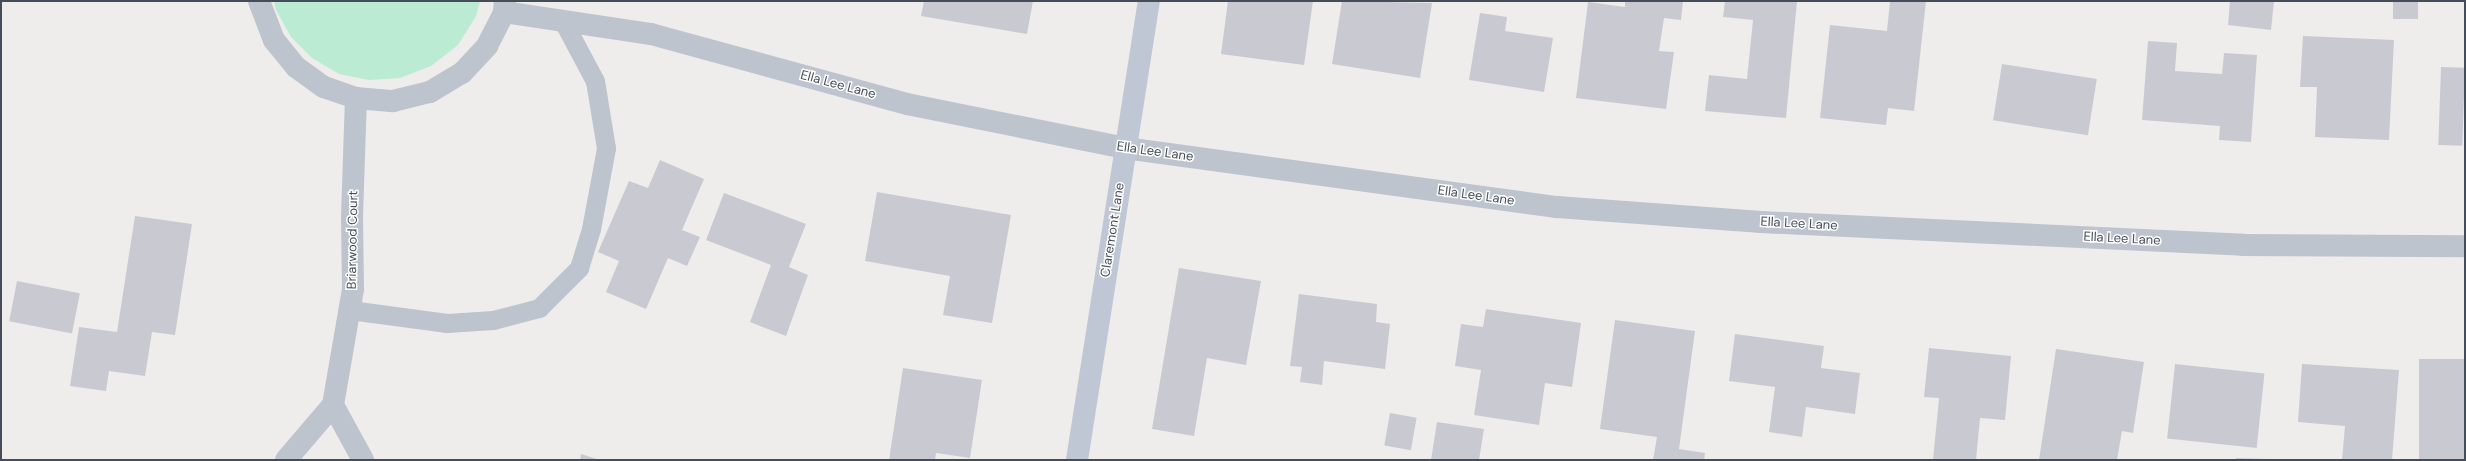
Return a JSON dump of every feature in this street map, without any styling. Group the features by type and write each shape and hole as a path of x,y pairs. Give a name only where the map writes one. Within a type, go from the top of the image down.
{"street":[{"name":"Claremont Lane","path":"1077,460 1149,1"},
{"path":"257,4 274,40 296,67 324,87 356,98 393,101 430,92 462,73 487,46 504,7"},
{"name":"Ella Lee Lane","path":"504,7 563,21 651,34 907,104 1125,148 1557,207 1730,220 2243,245 2465,246"},
{"name":"Briarwood Court","path":"333,405 353,290 352,217 356,98"},
{"path":"286,460 333,405 363,460"}],"lane":[{"path":"350,310 447,323 493,320 539,308 579,268 592,229 606,148 595,81 563,21"}],"green space":[{"path":"274,1 480,1 476,16 458,45 431,66 400,78 369,80 339,74 312,58 291,37 276,10"}],"building":[{"path":"924,1 1033,1 1027,34 921,16"},
{"path":"1228,1 1313,1 1304,65 1221,54"},
{"path":"1342,1 1432,3 1420,78 1332,64"},
{"path":"1625,1 1683,1 1681,20 1664,18 1659,51 1674,52 1666,109 1576,98 1588,2 1625,7"},
{"path":"1725,1 1797,1 1786,118 1705,111 1709,75 1747,79 1753,20 1723,17"},
{"path":"1890,1 1926,1 1914,111 1888,108 1886,125 1820,118 1830,25 1887,31"},
{"path":"2230,1 2274,1 2271,30 2228,25"},
{"path":"2393,1 2418,1 2418,19 2393,19"},
{"path":"1480,13 1507,17 1505,31 1553,38 1544,92 1469,80"},
{"path":"2303,36 2394,40 2389,140 2315,137 2317,87 2300,87"},
{"path":"2148,41 2177,43 2175,71 2222,74 2224,53 2257,55 2251,142 2219,140 2220,126 2142,120"},
{"path":"2002,64 2097,79 2088,135 1993,120"},
{"path":"2441,67 2465,68 2462,146 2438,145"},
{"path":"660,160 704,179 682,230 700,237 687,266 668,258 646,309 606,292 619,261 598,252 629,181 648,188"},
{"path":"877,192 1011,215 992,323 943,315 950,276 865,261"},
{"path":"724,193 806,224 789,267 808,275 786,336 750,322 771,265 706,240"},
{"path":"135,216 192,224 175,335 152,332 145,376 109,371 106,391 70,386 79,327 117,332"},
{"path":"1179,268 1261,281 1246,365 1207,358 1194,436 1152,429"},
{"path":"17,281 80,293 72,333 9,321"},
{"path":"1299,294 1377,304 1376,322 1390,324 1385,369 1324,361 1322,385 1300,382 1302,367 1290,366"},
{"path":"1486,309 1581,323 1572,387 1545,383 1539,425 1474,415 1481,370 1455,366 1461,324 1483,327"},
{"path":"1615,320 1695,331 1679,449 1705,453 1704,460 1653,460 1657,437 1600,429"},
{"path":"1735,334 1824,346 1821,368 1860,373 1855,414 1806,407 1802,437 1769,432 1775,387 1729,381"},
{"path":"1929,348 2011,356 2005,420 1980,418 1976,460 1933,460 1939,398 1924,397"},
{"path":"2056,349 2144,362 2133,433 2122,431 2117,460 2039,460"},
{"path":"2419,359 2465,359 2465,459 2419,459"},
{"path":"2175,364 2265,373 2257,448 2167,439"},
{"path":"2302,364 2399,370 2392,460 2342,460 2345,426 2298,422"},
{"path":"903,368 982,380 970,458 936,453 935,460 889,460"},
{"path":"1390,413 1417,418 1411,450 1384,445"},
{"path":"1437,422 1484,429 1479,460 1431,460"},
{"path":"581,454 600,460 580,460"},
{"path":"2236,458 2268,459 2268,460 2235,460"}]}
